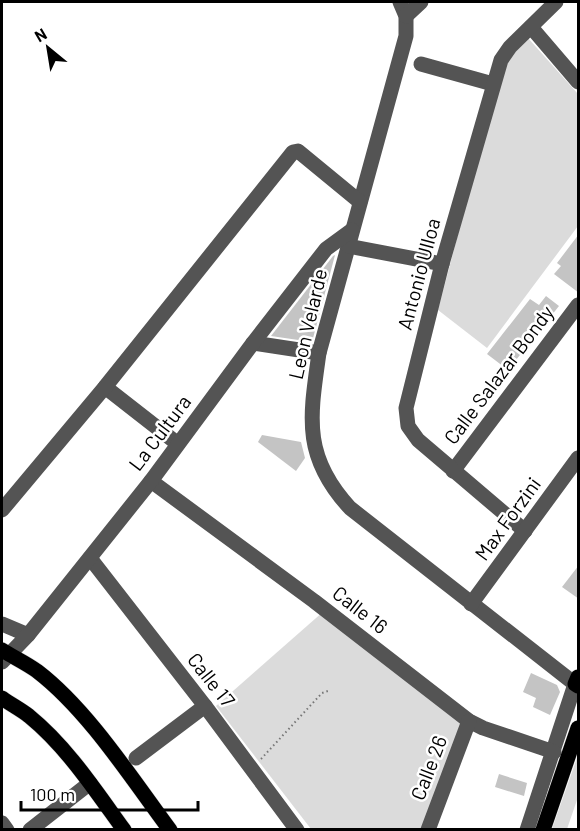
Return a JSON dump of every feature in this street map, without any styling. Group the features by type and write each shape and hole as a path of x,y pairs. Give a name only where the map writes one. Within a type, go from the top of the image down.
{"main road":[{"path":"4,656 40,673 99,735 170,830"},
{"path":"2,698 28,716 59,745 124,830"},
{"path":"543,830 579,728"}],"street":[{"name":"Leon Velarde","path":"400,2 406,16 406,36 319,353 312,402 312,438 328,481 350,508 471,604 577,682"},
{"path":"406,16 421,2"},
{"name":"Antonio Ulloa","path":"525,531 417,440 408,426 406,408 442,264 501,60 510,47 556,2"},
{"path":"531,27 579,82"},
{"path":"420,64 493,84"},
{"path":"2,510 105,387 293,152 298,151 360,202"},
{"name":"La Cultura","path":"4,656 28,635 151,481 326,249 352,230"},
{"path":"348,246 442,264"},
{"name":"Calle Salazar Bondy","path":"453,471 579,305"},
{"path":"253,343 319,353"},
{"path":"105,387 178,444"},
{"name":"Max Forzini","path":"471,604 579,458"},
{"name":"Calle 16","path":"151,481 314,601 469,721 554,752"},
{"name":"Calle 17","path":"90,558 205,706 297,830"},
{"path":"2,624 28,635"},
{"path":"527,830 577,682"},
{"path":"136,758 205,706"},
{"name":"Calle 26","path":"428,830 469,721"},
{"path":"30,830 90,783"},
{"path":"2,823 8,830"}],"path":[{"path":"257,764 322,693 328,691"}],"shaded area":[{"path":"528,38 578,94 578,226 487,348 438,310 498,83 505,63"},
{"path":"324,611 465,719 423,829 311,829 216,706"},
{"path":"578,755 578,797 567,829 552,829"}],"building":[{"path":"579,234 579,293 554,274 561,266 557,263"},
{"path":"335,255 312,342 271,336 333,256"},
{"path":"546,296 559,306 508,370 487,354 530,299 539,305"},
{"path":"262,435 301,442 305,458 296,471 258,442"},
{"path":"579,565 579,599 562,587"},
{"path":"531,673 557,685 560,692 550,715 533,707 536,698 523,692"},
{"path":"499,774 527,783 524,796 495,787"}]}
